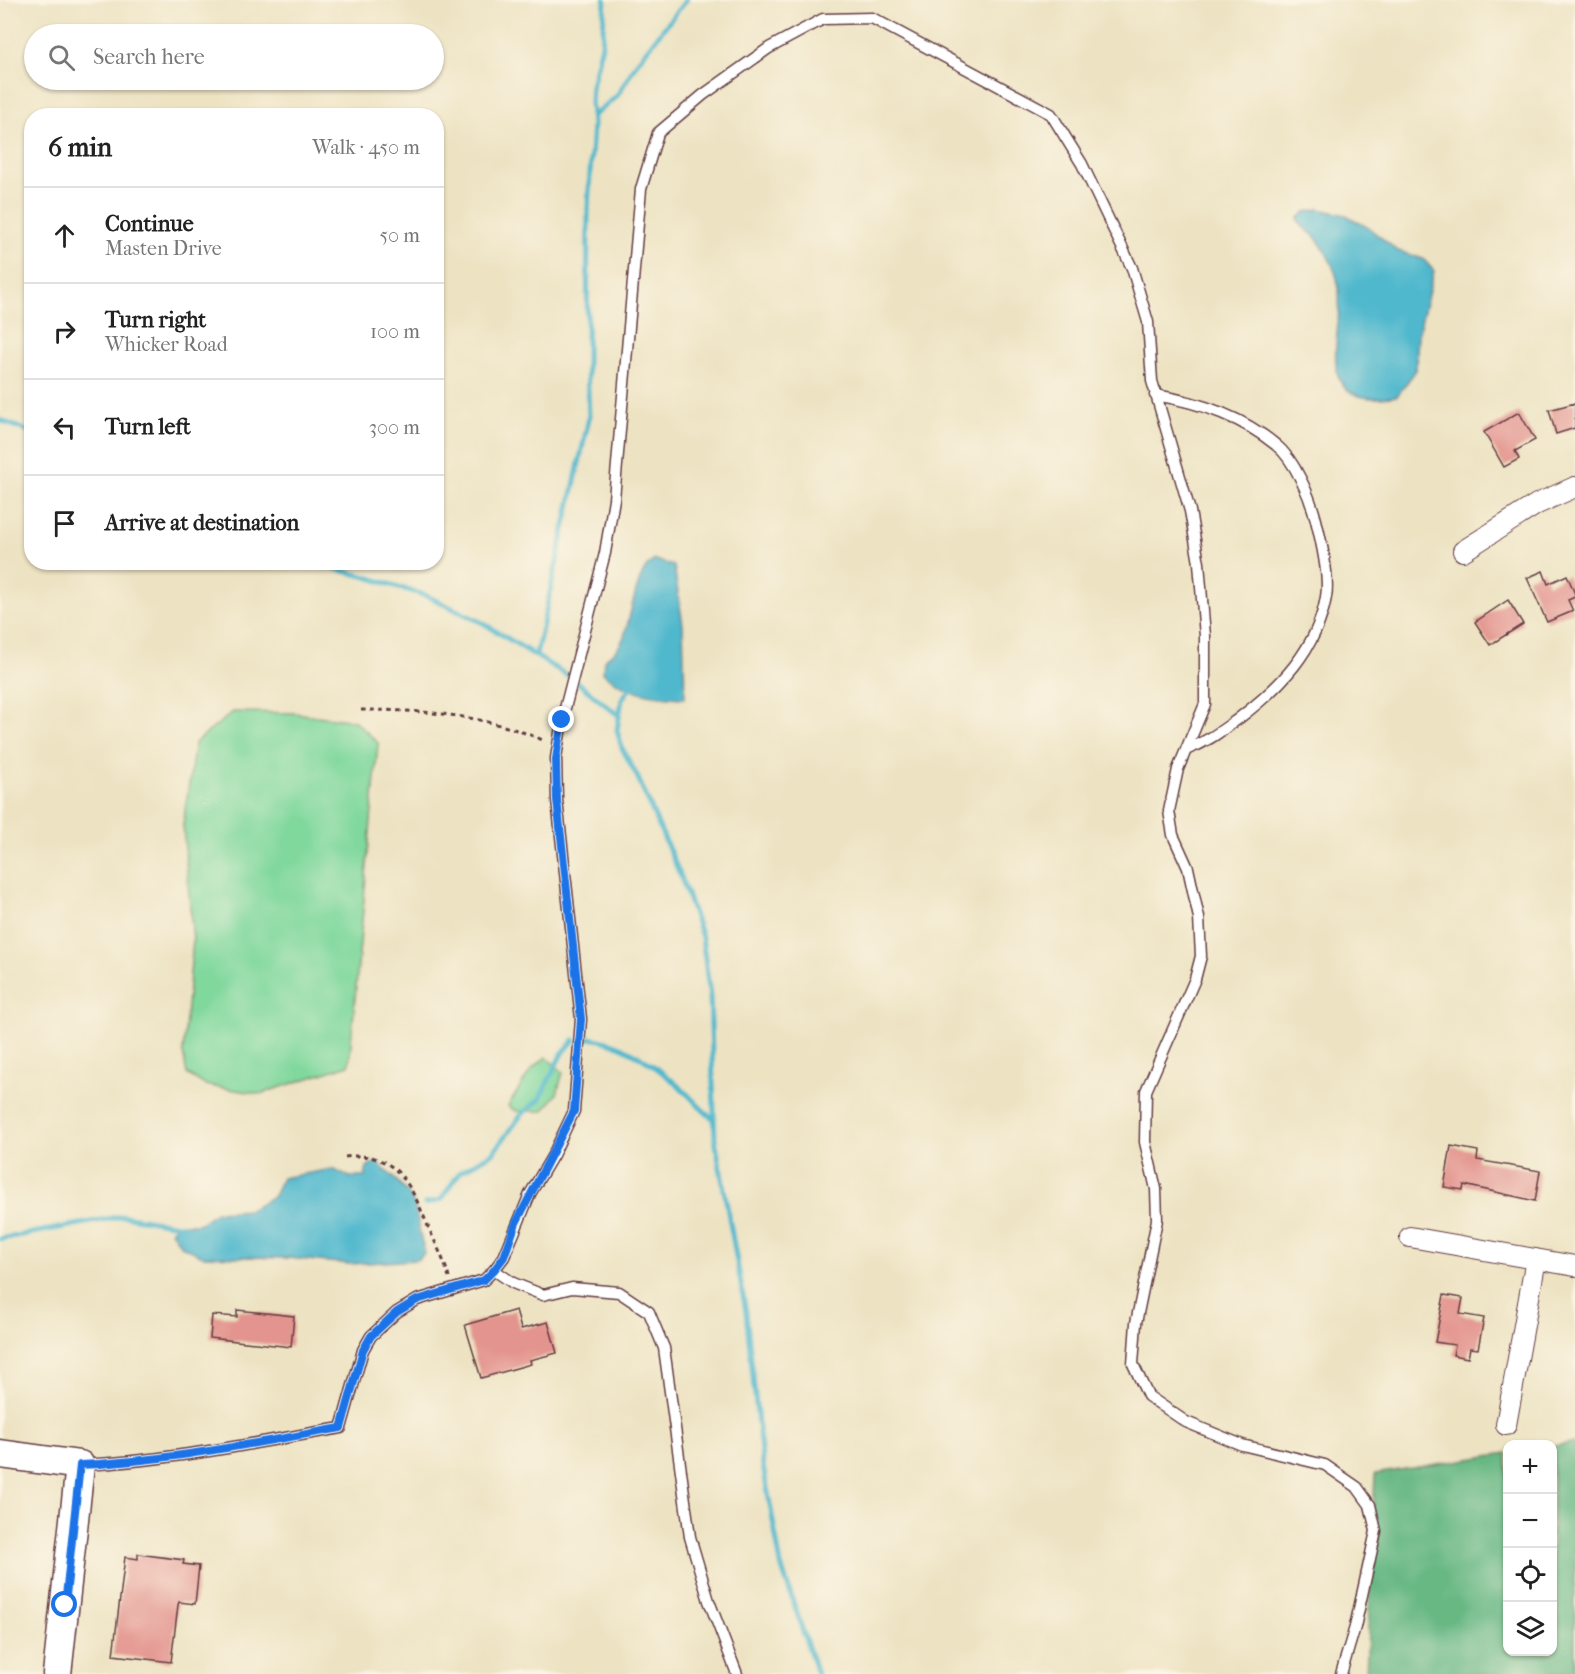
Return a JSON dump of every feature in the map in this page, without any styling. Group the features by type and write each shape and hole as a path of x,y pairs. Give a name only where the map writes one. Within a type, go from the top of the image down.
{"street":[{"path":"1463,551 1537,504 1575,487"},
{"path":"1410,1238 1575,1266"},
{"path":"1506,1425 1536,1260"},
{"path":"0,1454 80,1465 57,1674"}],"lane":[{"path":"80,1465 164,1458 341,1428 363,1350 371,1336 397,1312 417,1300 484,1280 504,1257 525,1204 553,1155 574,1111 581,1019 557,800 558,747 562,720 605,553 614,499 641,189 658,133 703,95 769,48 823,19 872,18 1051,114 1082,164 1132,268 1148,322 1155,394 1190,511 1205,636 1204,704 1179,769 1169,811 1173,835 1188,868 1199,918 1201,956 1195,979 1146,1091 1145,1142 1156,1189 1157,1220 1136,1323 1133,1364 1148,1396 1186,1422 1242,1445 1325,1465 1357,1487 1370,1505 1376,1531 1355,1627 1341,1674"},
{"path":"1155,394 1190,401 1235,418 1278,446 1308,491 1321,540 1327,596 1312,638 1297,665 1266,697 1205,743 1188,749"},
{"path":"494,1270 513,1283 543,1295 572,1288 619,1292 649,1312 664,1348 690,1537 709,1601 737,1674"}],"path":[{"path":"361,710 412,710 466,716 514,728 558,747"},
{"path":"345,1157 373,1158 394,1168 408,1181 448,1275 450,1289"}],"green space":[{"path":"233,712 294,713 355,721 378,743 349,1065 260,1094 205,1085 187,1074 183,1052 193,940 183,825 195,743"},
{"path":"546,1057 563,1072 557,1094 543,1111 516,1111 508,1106 531,1070"},
{"path":"1575,1443 1575,1674 1366,1674 1375,1474 1503,1454 1503,1656 1557,1656 1557,1445"}],"water":[{"path":"1319,209 1346,215 1369,228 1398,251 1423,259 1434,271 1418,334 1416,370 1397,396 1367,398 1348,391 1339,378 1336,360 1339,295 1336,275 1320,243 1298,219 1305,212"},
{"path":"656,560 674,566 683,625 685,698 642,693 612,680 603,673 604,660 623,639 639,582 649,564"},
{"path":"376,1162 410,1196 416,1210 421,1242 425,1252 417,1260 349,1264 288,1258 203,1256 181,1246 171,1231 179,1224 199,1224 216,1212 250,1210 274,1196 282,1178 332,1169 350,1177 365,1177 367,1167"}],"building":[{"path":"1575,403 1575,428 1556,434 1549,410"},
{"path":"1519,412 1535,440 1515,451 1519,459 1504,467 1484,432"},
{"path":"1543,571 1548,584 1567,575 1575,594 1575,597 1568,600 1573,611 1547,622 1527,578"},
{"path":"1508,600 1523,624 1490,645 1475,622"},
{"path":"1451,1146 1478,1151 1477,1160 1540,1171 1535,1201 1464,1185 1463,1190 1444,1187"},
{"path":"1444,1295 1463,1298 1460,1314 1484,1318 1478,1349 1470,1348 1468,1358 1453,1355 1455,1345 1435,1342"},
{"path":"237,1310 294,1316 291,1347 210,1338 212,1315 237,1317"},
{"path":"516,1310 521,1329 548,1322 557,1353 530,1360 531,1364 481,1378 465,1325"},
{"path":"138,1554 184,1560 183,1564 199,1566 195,1604 179,1602 178,1605 171,1662 113,1655 125,1557 138,1559"}],"waterway":[{"path":"536,655 589,418 588,208 593,123 591,104 592,86 602,45 605,0"},
{"path":"593,116 617,96 638,61 686,0"},
{"path":"0,420 24,430"},
{"path":"340,570 427,596 483,623 568,676"},
{"path":"577,682 618,715"},
{"path":"634,682 622,699 617,730 622,748 638,778 681,877 702,937 710,996 715,1139 746,1312 762,1460 781,1565 817,1674"},
{"path":"589,1038 615,1044 639,1056 673,1081 714,1119"},
{"path":"425,1204 441,1200 460,1172 493,1153 522,1114 539,1100 561,1055 574,1040"},
{"path":"0,1239 123,1216 184,1226"}],"route":[{"path":"65,1605 80,1465 129,1463 186,1455 341,1428 363,1350 378,1326 417,1300 484,1280 504,1257 516,1223 574,1111 581,1019 557,800 556,759 562,720"}]}
